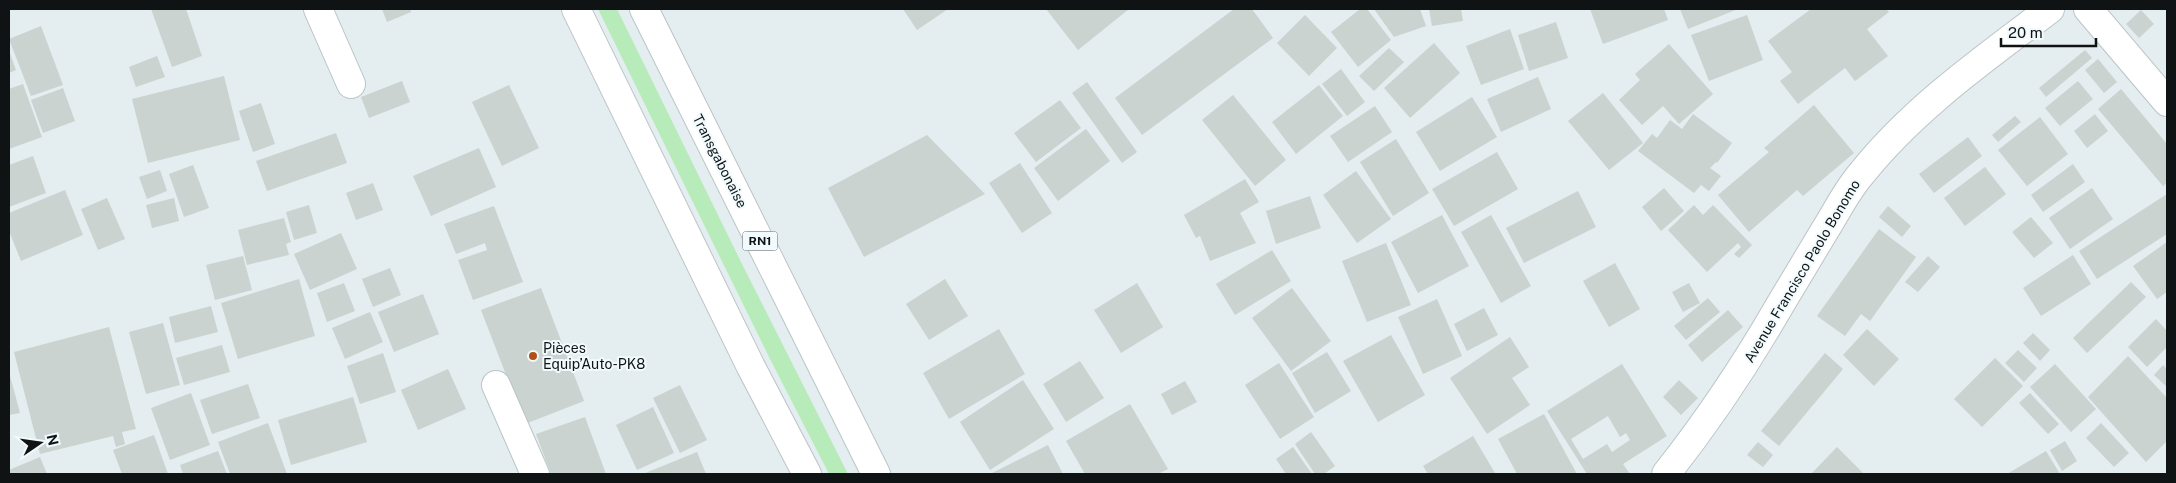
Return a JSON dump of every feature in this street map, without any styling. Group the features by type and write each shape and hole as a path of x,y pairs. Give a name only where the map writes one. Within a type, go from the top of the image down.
{"main road":[{"path":"318,9 351,84"},
{"path":"576,9 751,366 807,474"},
{"name":"Transgabonaise","path":"644,9 876,474"},
{"name":"Avenue Francisco Paolo Bonomo","path":"1666,474 1688,446 1746,362 1842,200 1861,173 1917,114 2050,9"},
{"path":"2088,9 2167,102"},
{"path":"496,385 535,474"}],"green space":[{"path":"598,9 617,9 742,264 848,474 829,474 769,357"}],"building":[{"path":"151,9 186,9 202,56 172,67"},
{"path":"382,9 410,9 411,12 387,22"},
{"path":"903,9 948,9 917,30"},
{"path":"1046,9 1129,9 1078,50"},
{"path":"1234,9 1252,9 1273,38 1142,135 1115,98"},
{"path":"1360,9 1367,9 1391,40 1358,67 1331,32"},
{"path":"1374,9 1420,9 1426,26 1394,37"},
{"path":"1429,9 1461,9 1463,21 1432,26"},
{"path":"1590,9 1664,9 1668,20 1603,44"},
{"path":"1680,9 1738,9 1688,29"},
{"path":"1811,9 1886,9 1889,12 1867,29 1888,56 1855,81 1845,68 1798,104 1780,81 1792,72 1768,41"},
{"path":"2141,10 2154,24 2139,38 2126,24"},
{"path":"1305,15 1337,48 1309,76 1277,43"},
{"path":"1747,15 1763,60 1709,81 1691,35"},
{"path":"1556,22 1568,58 1529,71 1518,35"},
{"path":"41,26 63,85 31,96 9,39"},
{"path":"1510,29 1524,69 1481,85 1466,46"},
{"path":"1434,43 1460,73 1410,118 1384,88"},
{"path":"1669,44 1713,94 1679,124 1663,106 1642,125 1619,100 1640,80 1635,74"},
{"path":"1389,48 1404,62 1374,91 1359,76"},
{"path":"2085,50 2092,58 2046,97 2039,88"},
{"path":"9,51 16,70 9,73"},
{"path":"157,56 165,77 136,87 129,67"},
{"path":"2098,59 2117,82 2104,93 2085,70"},
{"path":"1341,69 1365,102 1347,116 1322,84"},
{"path":"224,76 240,140 148,163 132,99"},
{"path":"1538,77 1551,109 1501,132 1487,99"},
{"path":"402,81 410,102 369,118 361,97"},
{"path":"2078,81 2093,99 2060,126 2045,108"},
{"path":"1087,82 1137,152 1122,163 1072,93"},
{"path":"23,84 42,137 9,149 9,89"},
{"path":"509,85 539,148 502,166 472,102"},
{"path":"1319,85 1343,116 1296,154 1272,122"},
{"path":"63,88 75,121 43,133 31,100"},
{"path":"2121,89 2167,144 2167,183 2163,186 2098,109"},
{"path":"1603,93 1643,143 1609,170 1568,121"},
{"path":"1233,95 1286,160 1255,186 1202,120"},
{"path":"1472,97 1497,137 1440,171 1416,132"},
{"path":"1060,100 1081,128 1036,162 1014,133"},
{"path":"261,103 275,144 253,152 239,111"},
{"path":"1814,105 1854,153 1803,196 1797,190 1749,232 1718,195 1769,152 1764,148"},
{"path":"1375,106 1392,132 1348,162 1330,136"},
{"path":"1693,114 1732,143 1717,163 1710,168 1721,176 1709,191 1701,185 1694,193 1638,151 1652,134 1657,138 1670,120 1682,129"},
{"path":"2095,114 2108,131 2087,148 2074,131"},
{"path":"2015,116 2021,122 1998,142 1992,135"},
{"path":"2040,117 2068,154 2027,186 1998,150"},
{"path":"1086,129 1110,161 1058,201 1034,168"},
{"path":"336,133 347,163 267,191 256,161"},
{"path":"927,135 985,194 864,257 828,188"},
{"path":"1968,137 1982,156 1934,193 1919,174"},
{"path":"1396,139 1429,193 1393,216 1360,162"},
{"path":"479,148 496,187 431,216 413,176"},
{"path":"1497,152 1518,189 1454,226 1432,189"},
{"path":"33,156 46,193 9,207 9,165"},
{"path":"1020,163 1052,213 1022,233 989,183"},
{"path":"2073,164 2085,182 2043,212 2031,195"},
{"path":"193,165 209,208 184,217 169,174"},
{"path":"1985,167 2006,194 1965,226 1944,198"},
{"path":"160,170 167,191 147,199 139,177"},
{"path":"1356,171 1391,219 1357,243 1323,195"},
{"path":"1245,179 1259,202 1240,213 1256,243 1210,261 1200,236 1196,238 1184,215"},
{"path":"373,183 383,210 356,220 346,193"},
{"path":"1664,188 1684,211 1661,231 1642,207"},
{"path":"2092,188 2113,219 2070,249 2049,218"},
{"path":"65,190 83,235 21,261 9,231 9,213"},
{"path":"1578,191 1596,227 1524,263 1506,228"},
{"path":"2167,194 2167,234 2097,279 2079,251"},
{"path":"1310,196 1321,228 1276,244 1266,211"},
{"path":"107,198 125,239 98,250 81,209"},
{"path":"174,198 179,221 152,228 146,205"},
{"path":"309,205 317,233 294,240 286,212"},
{"path":"1694,205 1703,215 1713,205 1752,245 1739,258 1734,254 1741,247 1738,243 1707,272 1668,230"},
{"path":"494,206 523,282 473,300 458,260 487,250 485,243 456,254 444,224"},
{"path":"1888,206 1911,226 1902,237 1879,217"},
{"path":"1442,215 1469,266 1418,293 1391,242"},
{"path":"1491,215 1531,286 1501,303 1461,232"},
{"path":"2031,217 2053,243 2034,258 2012,232"},
{"path":"284,218 291,242 286,244 289,255 247,265 238,230"},
{"path":"1879,229 1916,257 1870,321 1861,314 1845,336 1817,316"},
{"path":"341,233 357,269 310,290 294,254"},
{"path":"2167,242 2167,292 2157,299 2133,266"},
{"path":"1386,243 1411,305 1367,322 1342,261"},
{"path":"1272,250 1291,281 1235,315 1216,284"},
{"path":"2073,255 2091,284 2041,316 2023,288"},
{"path":"243,256 252,290 215,300 206,265"},
{"path":"1928,256 1940,267 1918,292 1905,282"},
{"path":"1615,263 1640,309 1609,327 1583,281"},
{"path":"390,268 401,295 373,307 362,279"},
{"path":"299,279 315,336 238,359 221,303"},
{"path":"945,279 968,316 929,340 906,304"},
{"path":"2131,282 2146,297 2087,353 2073,338"},
{"path":"344,283 355,311 327,322 317,293"},
{"path":"1137,283 1163,327 1121,353 1094,310"},
{"path":"1689,283 1700,303 1683,312 1672,292"},
{"name":"Pièces Equip’Auto-PK8","path":"541,288 584,401 525,424 481,310"},
{"path":"1292,288 1331,341 1291,371 1252,318"},
{"path":"423,294 439,334 394,352 378,312"},
{"path":"1708,298 1720,312 1686,340 1674,326"},
{"path":"1437,299 1462,356 1423,374 1398,317"},
{"path":"211,306 218,332 175,343 169,317"},
{"path":"1484,308 1498,335 1467,351 1454,324"},
{"path":"1728,310 1743,327 1702,362 1688,345"},
{"path":"370,312 383,342 345,359 332,328"},
{"path":"2156,319 2167,331 2167,347 2147,367 2128,347"},
{"path":"163,323 180,385 146,394 129,332"},
{"path":"109,327 136,429 122,432 125,444 116,447 113,436 40,454 14,352"},
{"path":"999,329 1025,374 949,419 923,373"},
{"path":"1867,329 1899,359 1874,386 1843,355"},
{"path":"2033,333 2050,350 2040,361 2023,343"},
{"path":"1391,335 1425,395 1378,422 1343,361"},
{"path":"1510,337 1529,367 1512,378 1530,405 1487,434 1450,378"},
{"path":"222,345 230,372 184,385 176,358"},
{"path":"2018,350 2037,368 2024,382 2005,363"},
{"path":"1327,352 1351,391 1315,413 1292,373"},
{"path":"383,353 396,392 360,404 347,366"},
{"path":"1825,353 1843,369 1779,446 1761,431"},
{"path":"2128,356 2167,398 2167,441 2146,462 2088,397"},
{"path":"1995,358 2023,386 1982,427 1954,399"},
{"path":"1080,361 1104,398 1066,422 1043,384"},
{"path":"1279,363 1314,417 1280,439 1245,385"},
{"path":"1622,364 1667,436 1623,464 1630,474 1587,474 1547,411","holes":["1608,416 1620,437 1626,433 1630,440 1612,452 1607,444 1583,459 1571,439"]},
{"path":"2055,364 2096,409 2071,432 2030,387"},
{"path":"2163,365 2167,369 2167,387 2154,375"},
{"path":"448,369 466,409 418,430 401,390"},
{"path":"9,372 20,413 9,415"},
{"path":"1023,380 1054,429 990,470 960,422"},
{"path":"1679,380 1698,398 1681,415 1663,397"},
{"path":"1185,381 1197,402 1172,415 1161,394"},
{"path":"248,384 260,418 212,434 200,400"},
{"path":"680,385 707,440 680,453 653,398"},
{"path":"191,393 210,445 170,460 151,408"},
{"path":"2030,393 2059,424 2048,434 2019,403"},
{"path":"353,397 367,442 291,465 278,420"},
{"path":"1130,404 1168,469 1158,474 1085,474 1066,441"},
{"path":"653,407 674,453 637,470 616,425"},
{"path":"1544,414 1577,474 1517,474 1498,439"},
{"path":"585,417 606,474 551,474 536,434"},
{"path":"268,423 287,474 230,474 218,442"},
{"path":"2101,423 2129,453 2114,467 2086,438"},
{"path":"1311,432 1335,466 1324,474 1315,474 1295,444"},
{"path":"154,435 168,474 122,474 113,450"},
{"path":"1473,436 1495,473 1428,474 1423,466"},
{"path":"2065,441 2077,461 2062,471 2050,450"},
{"path":"1758,442 1773,455 1763,467 1747,455"},
{"path":"1048,445 1063,474 990,474"},
{"path":"1293,447 1312,474 1286,474 1276,459"},
{"path":"1837,447 1864,474 1811,474"},
{"path":"218,451 227,474 183,474 180,465"},
{"path":"2046,451 2060,474 2007,474"},
{"path":"697,452 706,474 643,474"},
{"path":"40,457 47,474 9,474 9,470"}],"place":[{"name":"Pièces Equip’Auto-PK8","path":"533,356"}]}
